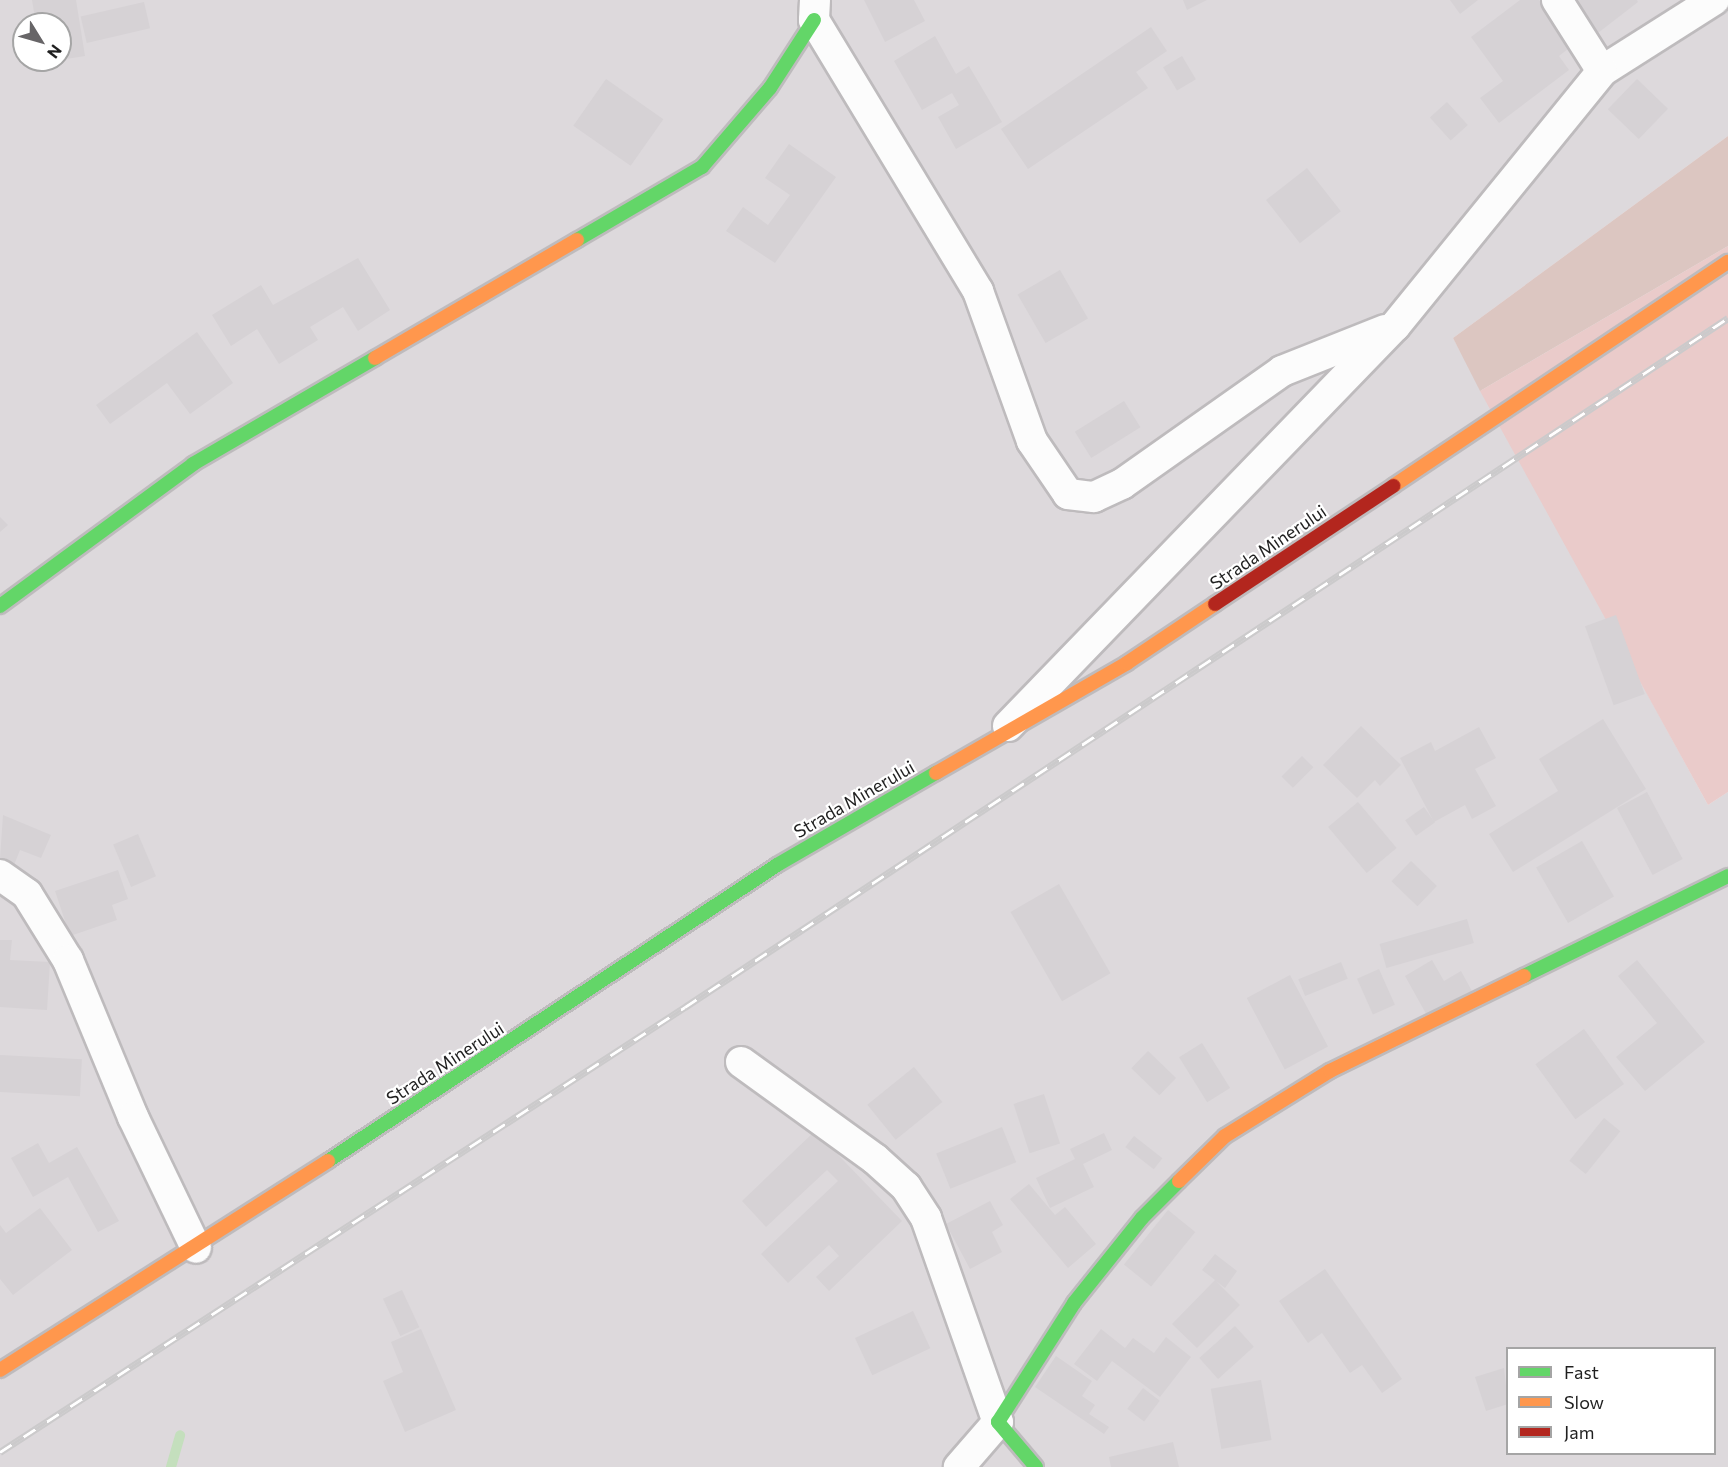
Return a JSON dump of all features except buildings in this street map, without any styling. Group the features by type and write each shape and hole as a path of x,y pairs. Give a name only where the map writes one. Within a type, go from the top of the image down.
{"main road":[{"path":"0,606 193,464 702,167 770,88 815,10"},
{"name":"Strada Minerului","path":"0,1370 196,1248 777,866 1127,663 1728,262"},
{"path":"1036,1467 998,1422 1074,1303 1142,1218 1225,1136 1330,1071 1728,876"}],"street":[{"path":"1557,0 1602,71"},
{"path":"998,737 1395,326 1602,71 1714,0"},
{"path":"815,10 978,291 1032,441 1068,494 1094,497 1122,484 1282,371 1395,326"},
{"path":"0,875 27,894 68,960 133,1117 196,1248"},
{"path":"741,1062 875,1159 906,1187 926,1218 998,1422 959,1467"}],"shaded area":[{"path":"0,0 1728,0 1728,136 1453,338 1708,805 1728,792 1728,1467 0,1467"},
{"path":"1728,136 1728,246 1480,391 1453,338"},
{"path":"1728,246 1728,792 1708,805 1480,391"}],"waterway":[{"path":"171,1467 180,1435"}],"railway":[{"path":"0,1452 685,1007 1728,318"}],"traffic: fast":[{"path":"577,240 702,167 770,88 814,20"},
{"path":"0,606 193,464 375,358"},
{"path":"328,1161 777,865 936,773"},
{"path":"1524,976 1728,876"},
{"path":"1036,1467 998,1422 1074,1303 1142,1218 1179,1181"}],"traffic: slow":[{"path":"375,358 577,240"},
{"path":"1393,486 1728,262"},
{"path":"936,773 1127,663 1215,604"},
{"path":"1179,1181 1225,1136 1330,1071 1524,976"},
{"path":"0,1370 328,1161"}],"traffic: jam":[{"path":"1215,604 1393,486"}]}
